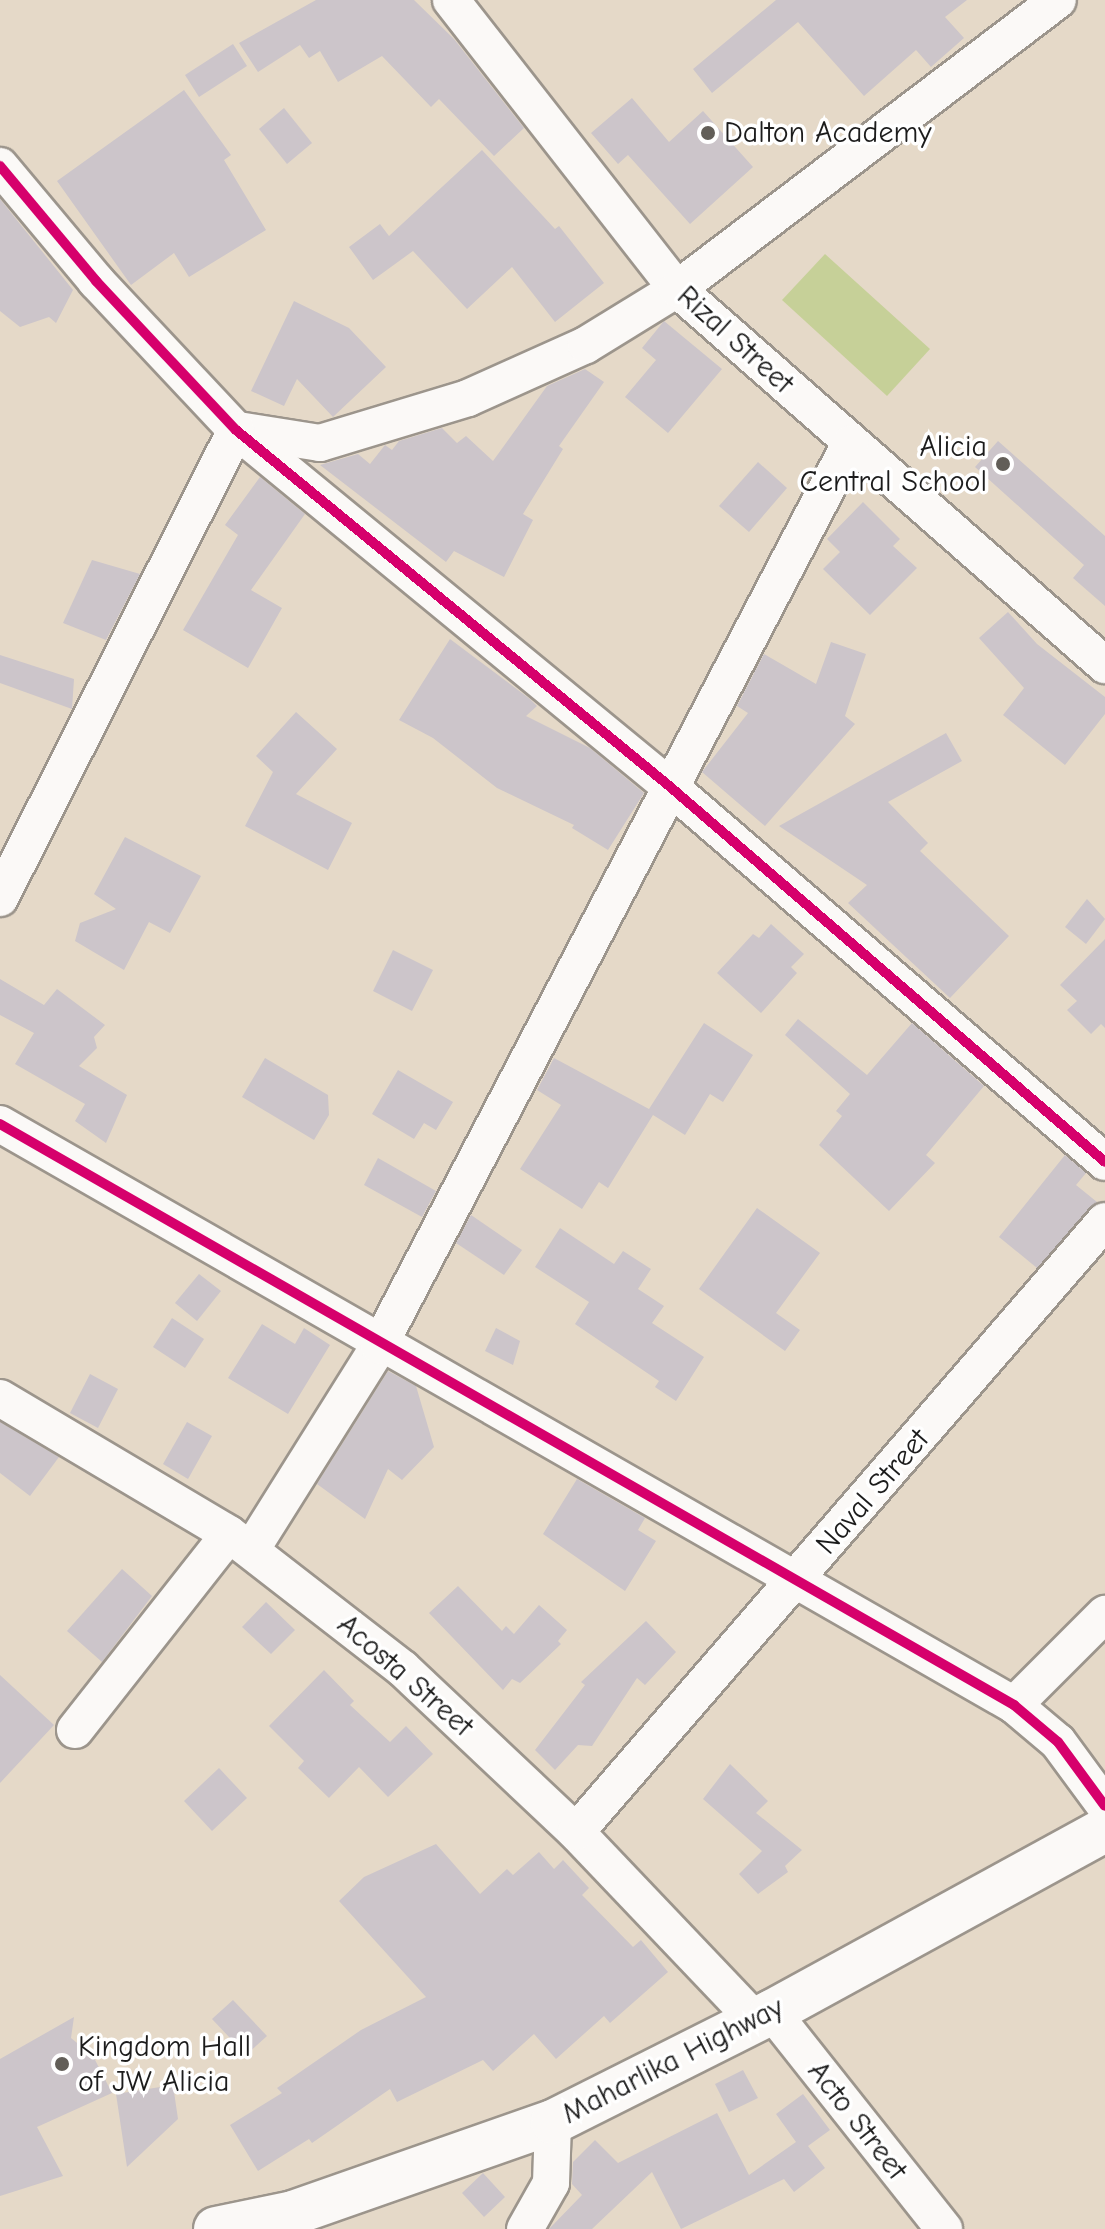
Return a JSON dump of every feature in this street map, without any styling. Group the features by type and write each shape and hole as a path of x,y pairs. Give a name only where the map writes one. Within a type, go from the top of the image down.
{"main road":[{"name":"Maharlika Highway","path":"216,2229 308,2208 553,2122 764,2017 1105,1830"}],"street":[{"name":"Rizal Street","path":"451,0 677,289 1105,665"},
{"path":"236,430 320,443 468,398 586,345 677,289 1058,0"},
{"path":"0,166 96,281 236,430 668,785 1105,1162"},
{"path":"0,898 236,430"},
{"path":"75,1730 240,1542 379,1346 668,785 850,444"},
{"path":"0,1124 379,1346 798,1580 1014,1705 1058,1742 1105,1806"},
{"name":"Naval Street","path":"576,1832 798,1580 1105,1221"},
{"name":"Acosta Street","path":"0,1398 240,1542 403,1669 576,1832 764,2017"},
{"path":"1014,1705 1105,1614"},
{"name":"Acto Street","path":"764,2017 944,2229"},
{"path":"525,2229 551,2183 553,2122"}],"green space":[{"path":"825,254 930,349 887,396 782,300"}],"building":[{"path":"316,0 414,0 454,39 524,128 494,156 439,99 431,107 382,56 338,82 320,51 309,58 300,45 258,72 239,43"},
{"path":"776,0 967,0 945,17 964,38 931,67 916,50 864,96 798,22 712,93 693,69"},
{"path":"233,44 247,66 199,97 185,75"},
{"path":"184,90 231,155 224,160 266,230 189,277 174,253 131,285 57,181"},
{"path":"632,98 669,142 703,111 753,167 690,224 628,155 618,164 591,133"},
{"path":"284,108 312,143 287,164 259,129"},
{"path":"482,150 555,229 559,226 604,283 555,322 512,267 467,309 413,251 373,280 349,247 380,224 389,236"},
{"path":"0,199 73,290 56,323 49,317 20,327 0,311"},
{"path":"294,301 349,328 386,367 333,417 297,379 284,406 251,391"},
{"path":"664,321 722,369 668,433 625,397 656,360 642,348"},
{"path":"585,369 604,382 559,446 563,449 523,514 533,520 504,577 454,551 446,562 320,465 358,454 370,464 385,445 392,450 399,441 442,428 457,443 466,436 493,461 547,386"},
{"path":"998,441 1105,536 1105,606 1073,578 1084,565 975,467"},
{"path":"758,462 787,488 749,532 719,506"},
{"path":"260,477 305,514 251,590 282,608 248,668 183,630 238,535 225,525"},
{"path":"863,502 900,539 893,546 917,568 870,615 823,569 840,552 827,539"},
{"path":"92,560 140,574 106,640 63,623"},
{"path":"1008,612 1037,644 1105,697 1105,714 1065,765 1003,715 1024,688 979,638"},
{"path":"450,639 537,706 526,716 590,748 644,793 608,850 572,828 574,825 497,788 433,738 399,720"},
{"path":"831,642 866,654 845,716 855,724 765,826 702,772 748,713 737,706 764,654 816,684"},
{"path":"0,655 74,679 72,709 0,683"},
{"path":"296,712 337,749 296,794 352,823 328,870 245,826 273,772 256,756"},
{"path":"946,733 962,761 888,802 928,843 920,851 1009,936 950,998 848,903 867,885 779,826"},
{"path":"125,837 201,876 170,933 149,922 124,970 75,941 80,923 116,909 94,894"},
{"path":"1087,899 1105,919 1086,944 1065,927"},
{"path":"771,924 804,954 791,967 797,973 761,1013 717,973 753,934 759,938"},
{"path":"1105,939 1105,1028 1101,1024 1091,1034 1067,1010 1077,1001 1060,985"},
{"path":"393,950 433,970 412,1011 373,991"},
{"path":"0,979 44,1005 57,989 105,1025 94,1037 97,1048 79,1066 127,1095 106,1143 75,1121 85,1104 15,1064 34,1033 0,1015"},
{"path":"798,1019 867,1075 912,1023 984,1086 926,1155 935,1163 889,1211 819,1145 842,1116 836,1111 850,1094 785,1035"},
{"path":"704,1023 753,1055 723,1102 710,1094 685,1135 653,1115 608,1188 599,1182 582,1209 520,1169 561,1105 537,1090 554,1058 649,1109"},
{"path":"265,1058 328,1095 329,1115 314,1140 242,1097"},
{"path":"398,1070 453,1102 436,1130 424,1123 414,1139 372,1114"},
{"path":"1065,1155 1086,1173 1076,1185 1097,1202 1037,1268 999,1237"},
{"path":"378,1158 436,1191 422,1217 364,1185"},
{"path":"757,1208 820,1253 776,1313 800,1330 785,1351 699,1289"},
{"path":"471,1215 522,1250 504,1275 456,1243"},
{"path":"560,1228 614,1264 623,1251 651,1269 638,1289 664,1306 652,1323 704,1357 676,1401 655,1387 659,1381 575,1324 589,1302 535,1267"},
{"path":"199,1274 221,1291 197,1321 175,1303"},
{"path":"172,1318 204,1339 185,1368 153,1347"},
{"path":"262,1324 295,1344 304,1328 330,1345 288,1414 228,1378"},
{"path":"496,1328 520,1341 513,1365 485,1351"},
{"path":"388,1371 416,1386 434,1447 402,1480 388,1469 365,1519 317,1484"},
{"path":"90,1374 118,1389 98,1428 70,1413"},
{"path":"0,1422 59,1457 30,1496 0,1473"},
{"path":"187,1422 212,1436 188,1479 163,1464"},
{"path":"577,1479 645,1518 638,1530 656,1541 625,1591 543,1534"},
{"path":"122,1569 152,1596 102,1662 67,1631"},
{"path":"458,1586 502,1631 506,1626 514,1634 539,1605 567,1630 558,1641 561,1644 520,1683 512,1679 503,1690 429,1613"},
{"path":"266,1602 295,1630 271,1654 242,1627"},
{"path":"646,1621 676,1652 645,1685 637,1678 592,1746 578,1745 555,1770 535,1750 585,1685 581,1682"},
{"path":"324,1670 354,1701 350,1705 390,1742 406,1726 433,1754 388,1797 359,1767 329,1798 298,1768 304,1761 269,1726"},
{"path":"0,1675 54,1725 0,1783"},
{"path":"730,1764 768,1801 756,1813 802,1850 785,1866 788,1872 758,1894 739,1874 762,1851 703,1799"},
{"path":"219,1768 247,1798 212,1831 184,1801"},
{"path":"436,1844 480,1894 507,1869 513,1875 539,1852 554,1869 563,1860 589,1888 582,1895 633,1947 641,1940 668,1972 610,2023 604,2016 556,2059 534,2034 493,2071 483,2060 397,2102 390,2089 312,2143 309,2139 258,2171 230,2125 282,2093 277,2088 361,2030 426,1997 339,1901 364,1877"},
{"path":"233,2000 267,2036 246,2055 212,2019"},
{"path":"74,2017 71,2038 93,2056 112,2093 37,2127 63,2176 0,2196 0,2059"},
{"path":"743,2070 758,2098 729,2112 715,2084"},
{"path":"173,2085 178,2119 127,2167 116,2094"},
{"path":"803,2094 830,2130 808,2146 825,2168 794,2192 784,2179 681,2229 652,2172 592,2229 549,2229 582,2195 572,2184 573,2162 595,2140 618,2163 717,2113 749,2175 796,2142 776,2114"},
{"path":"483,2173 505,2197 484,2217 462,2193"}],"cycle path":[{"path":"0,166 96,281 236,430 668,785 1105,1162"},
{"path":"0,1124 1014,1705 1058,1742 1105,1806"}],"place":[{"name":"Dalton Academy","path":"708,133"},
{"name":"Alicia Central School","path":"1003,464"},
{"name":"Kingdom Hall of JW Alicia","path":"62,2064"}]}
